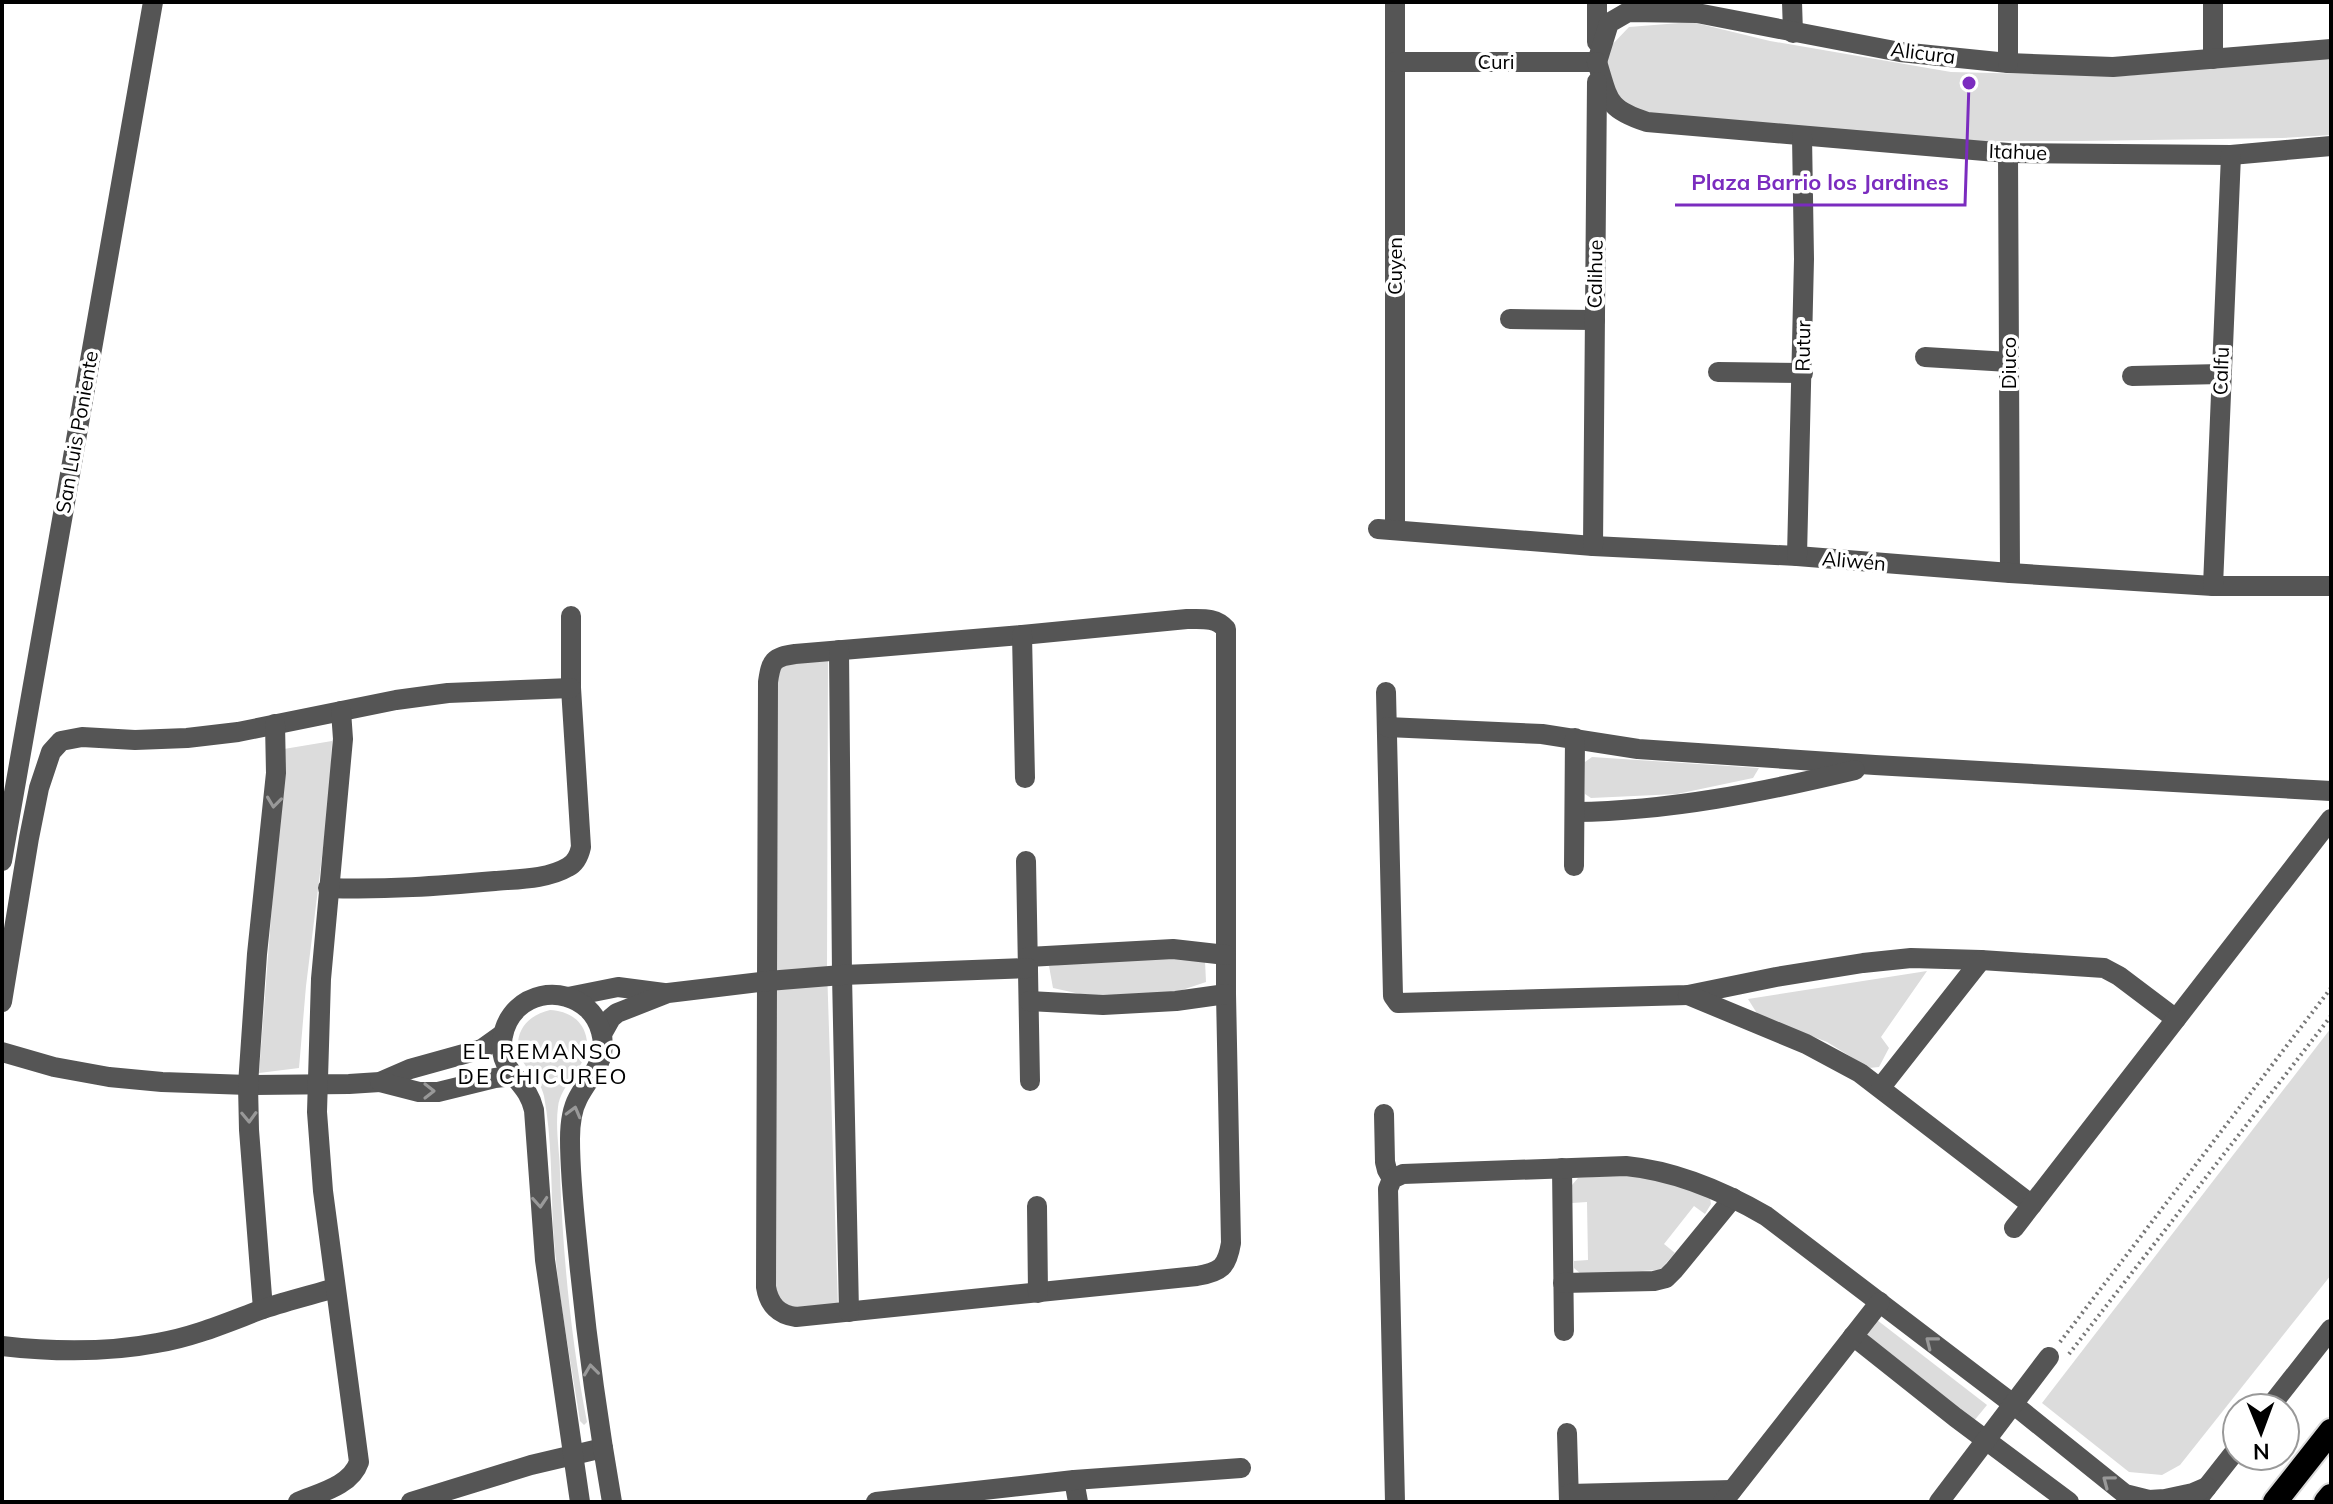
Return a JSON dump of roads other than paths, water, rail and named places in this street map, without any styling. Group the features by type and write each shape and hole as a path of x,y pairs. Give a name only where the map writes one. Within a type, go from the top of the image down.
{"highway":[{"path":"2275,1502 2331,1431"},
{"path":"2326,1502 2331,1496"}],"street":[{"name":"San Luis Poniente","path":"2,861 153,2"},
{"name":"Cuyen","path":"1386,529 1395,2"},
{"name":"Calihue","path":"1593,546 1597,2"},
{"path":"1792,2 1793,33"},
{"path":"2008,2 2008,63"},
{"path":"2213,2 2213,59"},
{"name":"Alicura","path":"1597,62 1609,23 1628,12 1697,13 1900,52 2008,63 2113,67 2331,49"},
{"name":"Curi","path":"1395,62 1597,62"},
{"name":"Itahue","path":"1597,62 1609,103 1628,116 1661,124 2008,153 2231,155 2331,146"},
{"name":"Rutur","path":"1797,556 1803,373 1802,136"},
{"name":"Diuco","path":"2008,153 2010,573"},
{"name":"Calfu","path":"2213,586 2231,155"},
{"path":"1510,319 1595,320"},
{"path":"1925,357 2009,362"},
{"path":"1718,372 1803,373"},
{"path":"2132,376 2221,374"},
{"name":"Aliwén","path":"1386,529 1593,546 1797,556 2213,586 2331,586"},
{"path":"328,888 377,890 467,884 530,878 570,867 579,856 581,847 571,688 571,616"},
{"path":"1187,619 1220,622 1226,629 1226,994 1231,1243 1228,1258 1221,1269 1197,1276 789,1316 776,1309 767,1296 770,669 773,661 780,656 1022,635 1187,619"},
{"path":"1022,635 1025,778"},
{"path":"839,650 849,1312"},
{"path":"2,1002 31,825 48,759 56,745 67,738 187,738 238,732 396,700 448,693 571,688"},
{"path":"1386,692 1393,996 1398,1003 1688,995 1863,963 1911,958 2104,968 2176,1019"},
{"path":"298,1502 338,1486 356,1472 359,1462 323,1191 317,1112 321,979 343,739 341,711"},
{"path":"263,1309 248,1085 257,954 276,773 275,724"},
{"path":"1387,727 1542,734 1638,749 2331,791"},
{"path":"1574,866 1575,738"},
{"path":"1575,812 1622,812 1706,801 1875,765"},
{"path":"2014,1228 2331,819"},
{"path":"1026,861 1030,1081"},
{"path":"568,997 618,987 668,993 768,981 1173,949 1226,955"},
{"path":"1881,1087 1981,960"},
{"path":"612,1502 585,1326 570,1139 573,1110 601,1060 602,1034 611,1018 668,993"},
{"path":"1029,1001 1103,1005 1176,1001 1226,994"},
{"path":"580,1502 545,1260 534,1110 529,1094 505,1063 502,1047 510,1017 528,1001 551,995 576,1000 590,1011 602,1034"},
{"path":"1688,995 1806,1044 1848,1066 1881,1087 2032,1205"},
{"path":"380,1082 410,1069 482,1049 503,1034"},
{"path":"2,1052 54,1067 162,1082 248,1085 380,1082 419,1092 438,1092 514,1076"},
{"path":"1384,1114 1385,1162 1392,1179"},
{"path":"1395,1502 1388,1189 1392,1179 1403,1174 1626,1166 1691,1181 1766,1216 2013,1404 2125,1494 2149,1500 2201,1495 2221,1469"},
{"path":"1562,1168 1564,1331"},
{"path":"1563,1283 1647,1282 1666,1278 1733,1198"},
{"path":"1037,1206 1038,1293"},
{"path":"2,1346 49,1351 122,1349 188,1336 335,1288"},
{"path":"1567,1433 1569,1498 1728,1496 1880,1302"},
{"path":"2282,1392 2331,1329"},
{"path":"1853,1336 2069,1502"},
{"path":"1939,1502 2013,1404 2056,1360"},
{"path":"411,1502 485,1478 603,1448"},
{"path":"876,1502 1074,1480 1241,1468"},
{"path":"1074,1480 1078,1502"}],"place":[{"name":"Plaza Barrio los Jardines","path":"1969,83"}],"district":[{"name":"EL REMANSO DE CHICUREO","path":"543,1064"}]}
